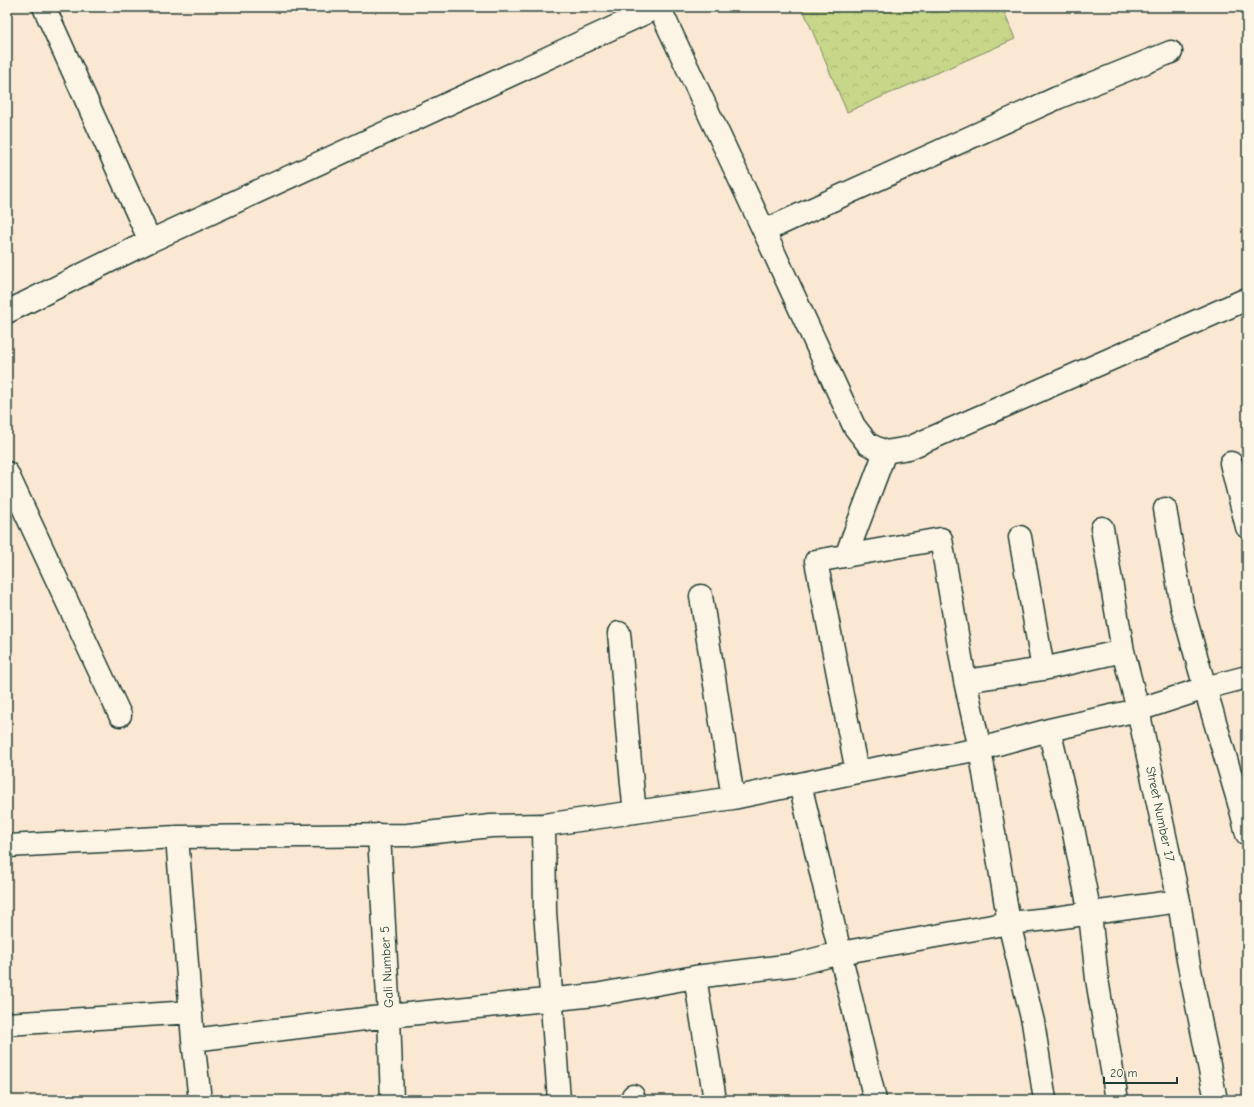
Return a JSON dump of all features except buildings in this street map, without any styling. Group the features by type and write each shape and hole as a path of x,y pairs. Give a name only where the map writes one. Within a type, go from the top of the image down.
{"street":[{"path":"44,7 150,241"},
{"path":"7,312 150,241 658,7 854,426 868,444 885,452 909,448 1247,299"},
{"path":"764,231 1057,98 1171,52"},
{"path":"846,556 885,452"},
{"path":"1231,463 1247,527"},
{"path":"7,473 120,715"},
{"path":"1165,509 1182,606 1204,688 1247,834"},
{"name":"Street Number 17","path":"1102,528 1123,651 1138,710 1180,901 1188,960 1216,1100"},
{"path":"1020,537 1043,669"},
{"path":"857,772 816,561 941,539 965,681 980,749 1009,923 1033,1022 1045,1100"},
{"path":"702,596 733,798"},
{"path":"619,633 626,704 627,738 635,812"},
{"path":"965,681 1043,669 1123,651"},
{"path":"7,846 177,837 408,834 491,826 544,825 733,798 857,772 980,749 1049,730 1138,710 1204,688 1247,678"},
{"path":"1049,730 1073,828 1090,914 1097,979 1117,1100"},
{"path":"800,784 875,1100"},
{"path":"544,825 545,912 559,1100"},
{"name":"Gali Number 5","path":"378,835 389,1016 392,1100"},
{"path":"177,837 191,1012 200,1100"},
{"path":"194,1040 389,1016 595,995 695,978 793,965 840,953 1009,923 1090,914 1115,909 1180,901"},
{"path":"695,978 715,1100"},
{"path":"7,1024 191,1012"}],"green space":[{"path":"802,7 1002,7 1015,39 847,112"}]}
